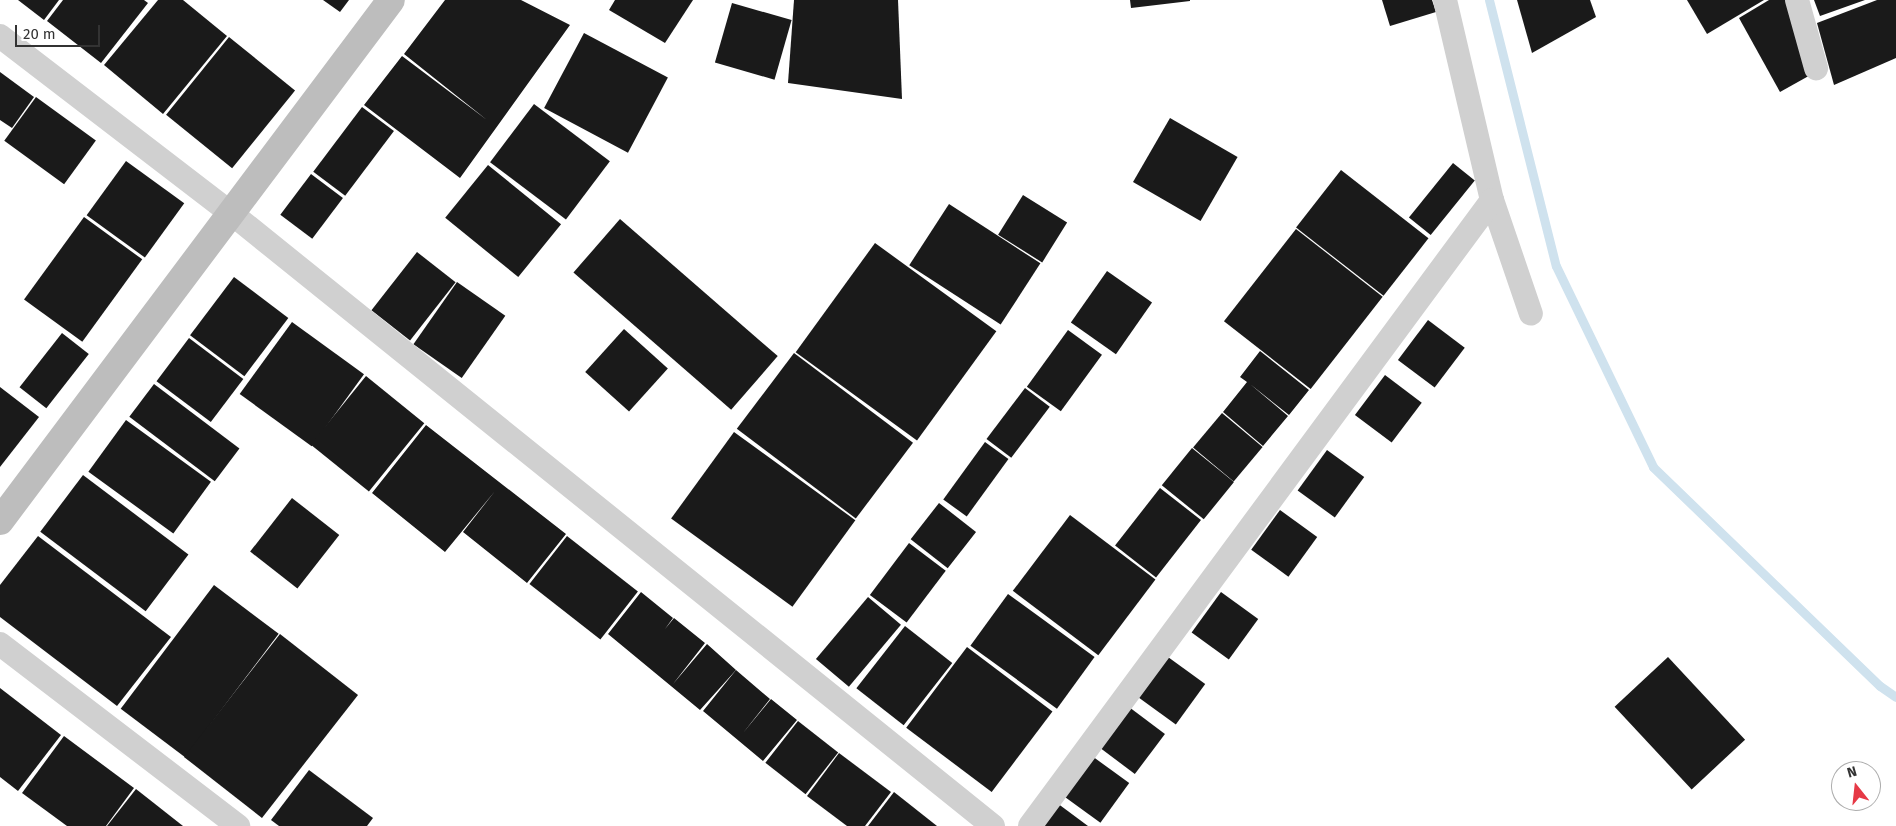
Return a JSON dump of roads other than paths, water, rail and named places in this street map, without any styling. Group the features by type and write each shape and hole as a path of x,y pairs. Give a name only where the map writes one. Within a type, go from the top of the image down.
{"main road":[{"path":"0,521 391,0"}],"street":[{"path":"1445,0 1492,200 1531,314"},
{"path":"1797,0 1816,68"},
{"path":"0,36 231,213 993,826"},
{"path":"1030,826 1492,200"},
{"path":"0,644 238,826"}],"waterway":[{"path":"1489,0 1556,266 1653,467 1880,686 1896,697"}]}
